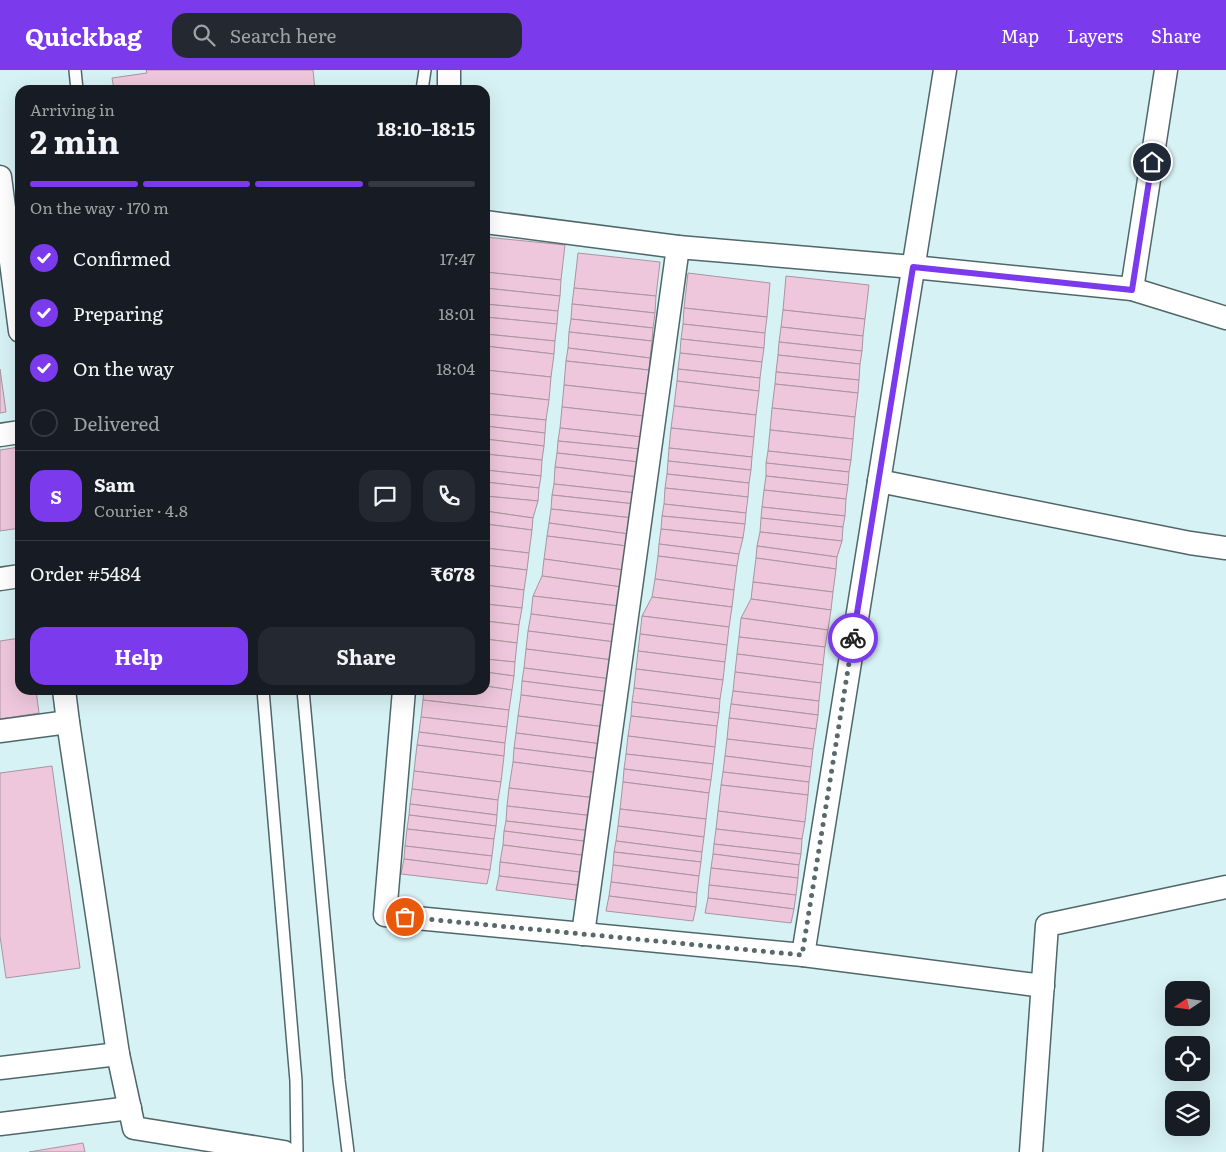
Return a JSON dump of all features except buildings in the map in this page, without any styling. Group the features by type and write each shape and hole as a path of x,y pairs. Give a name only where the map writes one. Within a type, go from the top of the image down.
{"street":[{"path":"449,70 449,85"},
{"path":"802,955 945,70"},
{"path":"1132,290 1166,70"},
{"path":"0,177 13,323"},
{"path":"490,223 678,247 913,267 1132,290 1226,318"},
{"path":"583,934 678,247"},
{"path":"0,435 15,433"},
{"path":"879,481 1190,544 1226,548"},
{"path":"0,579 15,577"},
{"path":"65,695 118,1054 134,1128 284,1152"},
{"path":"404,695 385,915 802,955 1044,986"},
{"path":"0,731 68,722"},
{"path":"1031,1152 1047,925 1226,887"},
{"path":"0,1068 118,1054"},
{"path":"0,1124 130,1108"}],"lane":[{"path":"75,70 76,85"},
{"path":"423,85 425,70"},
{"path":"262,695 296,1081 297,1152"},
{"path":"303,695 339,1080 348,1152"}],"way so far":[{"path":"405,917 802,955 853,638"}],"route":[{"path":"853,638 913,267 1132,290 1152,162"}]}
